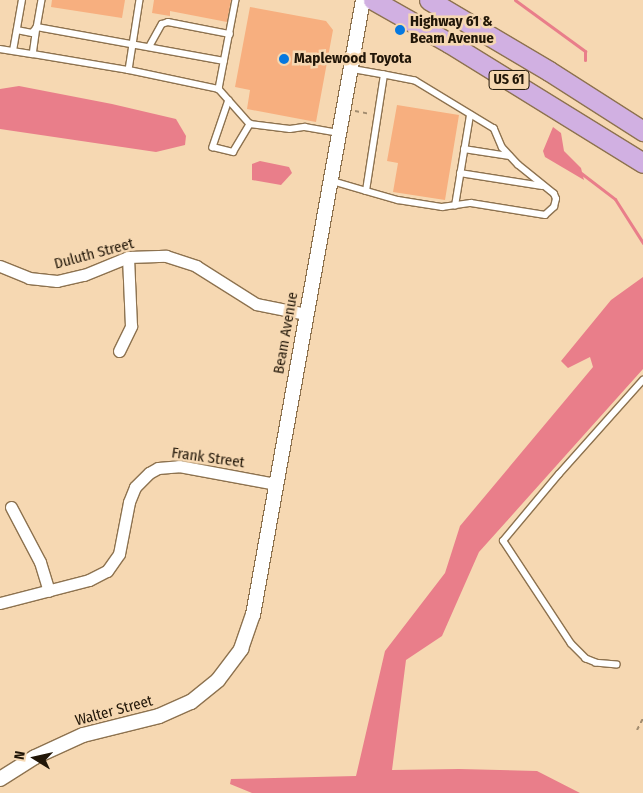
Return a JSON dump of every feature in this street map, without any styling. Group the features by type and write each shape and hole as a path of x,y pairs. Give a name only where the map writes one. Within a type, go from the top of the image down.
{"main road":[{"name":"US 61","path":"373,0 449,43 643,164"},
{"name":"US 61","path":"428,0 550,71 643,130"}],"street":[{"name":"Beam Avenue","path":"230,667 241,648 253,615 363,0"},
{"name":"Duluth Street","path":"0,266 29,278 57,281 84,275 128,257 148,255 183,261 202,270 256,304 306,314"},
{"path":"119,351 131,326 128,257"},
{"name":"Frank Street","path":"0,603 89,580 107,571 119,554 129,502 135,487 148,473 158,468 179,466 276,484"},
{"path":"11,507 40,562 49,591"},
{"name":"Walter Street","path":"0,779 35,757 83,735 175,710 205,692 230,667"}],"lane":[{"path":"13,51 22,0"},
{"path":"33,54 42,0"},
{"path":"129,70 140,0"},
{"path":"219,89 236,0"},
{"path":"149,47 162,24 168,22 230,34"},
{"path":"17,30 32,33 38,27"},
{"path":"38,27 224,61"},
{"path":"0,49 129,70 219,89 250,124 290,129 304,127 339,133"},
{"path":"330,180 398,200 442,207 472,202 544,215 554,207 556,199 554,194 502,148 494,129 415,81 351,69"},
{"path":"366,191 384,74"},
{"path":"229,100 213,147 233,152 250,124"},
{"path":"455,206 470,115"},
{"path":"464,149 510,156"},
{"path":"460,173 543,186"},
{"path":"617,666 596,663 586,659 571,644 503,541 559,474 643,380"}],"path":[{"path":"351,110 378,115"},
{"path":"637,730 643,718"}],"shaded area":[{"path":"19,86 112,104 176,119 186,136 185,145 156,152 0,129 0,89"},
{"path":"553,127 561,133 564,151 581,168 584,180 545,157 543,151"},
{"path":"260,161 289,167 292,173 281,185 252,180 252,164"},
{"path":"643,277 643,369 479,552 442,636 406,660 392,770 537,771 580,793 252,793 230,784 231,779 356,776 385,651 445,573 460,526 593,367 590,357 568,368 561,361 611,300"}],"building":[{"path":"52,0 125,0 122,18 51,7"},
{"path":"154,0 231,0 227,22 170,11 170,16 152,13"},
{"name":"Maplewood Toyota","path":"250,7 326,21 333,30 316,122 247,109 250,90 235,87"},
{"name":"Maplewood Toyota","path":"397,105 459,115 445,200 393,192 398,163 387,161"}],"waterway":[{"path":"515,0 585,51 585,60"},
{"path":"581,173 615,199 643,243"}],"place":[{"name":"Highway 61 & Beam Avenue","path":"400,30"},
{"name":"Maplewood Toyota","path":"284,59"}]}
